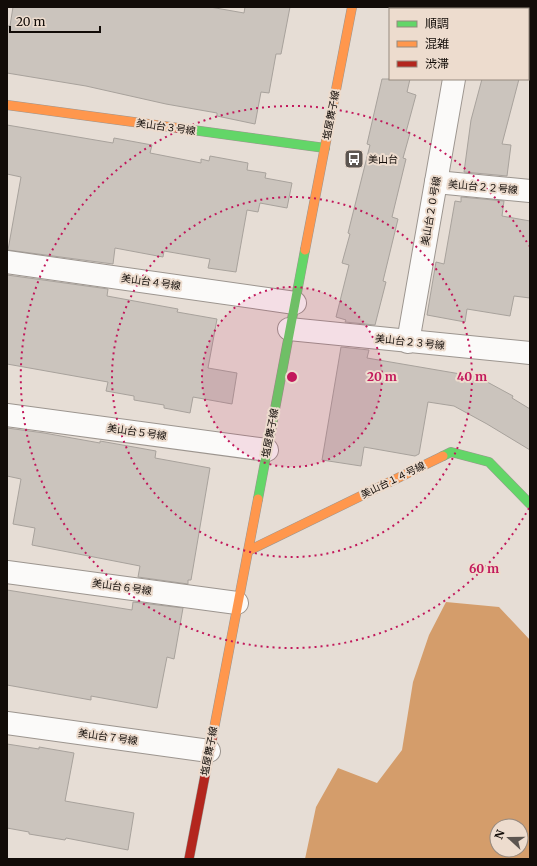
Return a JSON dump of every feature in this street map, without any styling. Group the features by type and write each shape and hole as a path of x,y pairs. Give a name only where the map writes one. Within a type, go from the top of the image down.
{"street":[{"name":"塩屋舞子線","path":"189,859 289,329 352,7"},
{"name":"美山台２０号線","path":"408,342 454,80"},
{"name":"美山台３号線","path":"7,105 325,148"},
{"name":"美山台２２号線","path":"436,182 530,191"},
{"name":"美山台４号線","path":"7,262 295,303"},
{"name":"美山台２３号線","path":"289,329 530,353"},
{"name":"美山台５号線","path":"7,415 267,450"},
{"name":"美山台１４号線","path":"248,551 451,452 489,462 530,504"},
{"name":"美山台６号線","path":"7,572 237,603"},
{"name":"美山台７号線","path":"7,723 210,751"}],"shaded area":[{"path":"446,602 499,607 530,640 530,859 305,859 316,807 338,768 377,783 402,750 413,682 429,635"}],"building":[{"path":"13,7 210,7 244,13 245,7 290,7 281,54 276,54 269,93 261,92 255,124 217,116 217,113 166,104 86,86 7,73 7,26 10,26"},
{"path":"382,79 410,80 407,92 416,95 406,132 410,133 403,158 406,159 392,217 398,219 383,281 386,282 375,325 345,322 346,320 336,317 349,265 342,263 370,145 367,144"},
{"path":"482,80 519,80 502,144 511,145 507,176 464,172 471,120"},
{"path":"7,125 113,143 114,138 152,145 150,153 201,163 201,159 209,161 210,156 248,163 247,170 266,173 265,178 292,183 287,208 260,203 258,212 247,210 236,272 208,268 210,259 164,251 163,257 115,248 113,264 8,250 21,177 7,174"},
{"path":"461,197 504,201 502,216 530,221 530,298 514,296 510,316 467,309 465,322 427,315 436,262 444,264 455,201 461,202"},
{"path":"7,275 108,289 107,296 178,309 177,312 217,319 208,368 237,373 232,404 193,397 190,413 164,408 164,405 134,400 134,396 106,391 108,382 7,364"},
{"path":"341,347 369,350 367,358 478,377 513,396 512,398 530,409 530,450 454,406 428,402 419,454 415,456 364,447 361,466 322,460"},
{"path":"7,428 100,443 100,441 156,451 155,458 210,468 191,580 188,580 188,584 138,577 140,566 32,545 35,528 13,524 21,479 7,476"},
{"path":"7,590 132,610 133,602 183,608 174,659 167,657 157,708 91,696 91,700 7,685"},
{"path":"7,744 39,749 39,747 74,753 65,801 134,813 128,850 66,838 65,840 29,834 29,832 7,828"}],"traffic: fast":[{"path":"512,7 520,8"},
{"path":"178,128 325,148"},
{"path":"258,499 305,250"},
{"path":"443,456 451,452 489,462 530,504"}],"traffic: slow":[{"path":"305,250 352,7"},
{"path":"7,105 178,128"},
{"path":"248,551 443,456"},
{"path":"213,734 258,499"}],"traffic: jam":[{"path":"189,859 213,734"}],"place":[{"name":"美山台","path":"354,159"}]}
